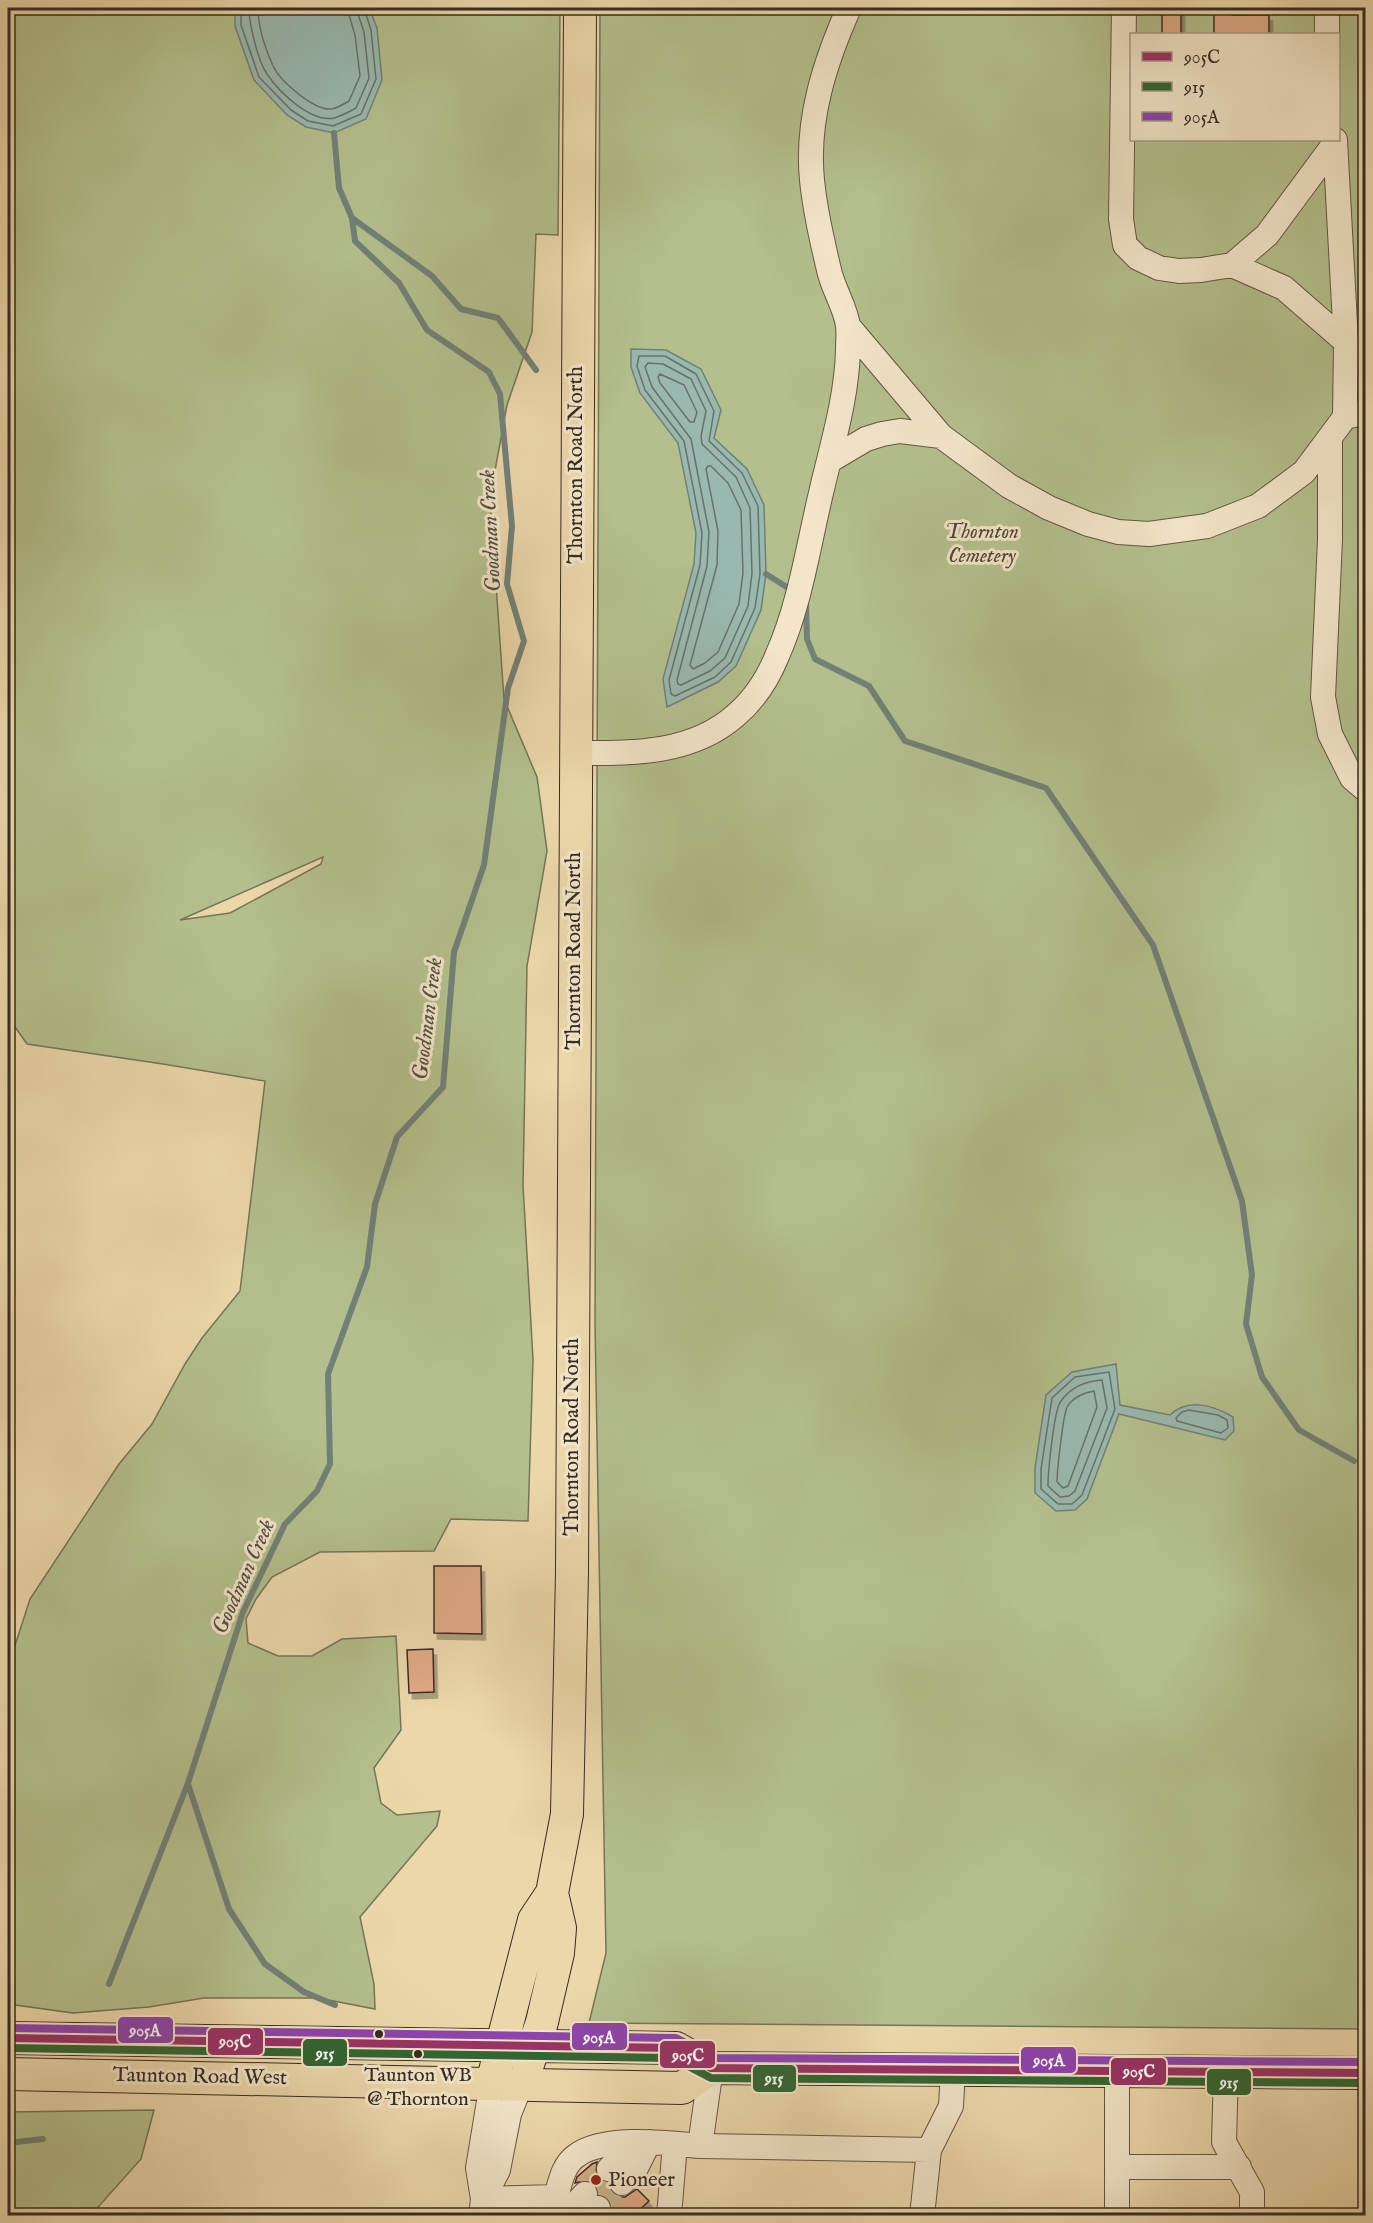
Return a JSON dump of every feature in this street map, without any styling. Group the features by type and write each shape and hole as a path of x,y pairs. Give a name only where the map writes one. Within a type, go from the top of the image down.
{"main road":[{"name":"Thornton Road North","path":"506,2083 501,2045 534,1920 552,1893 567,1814 571,1675 579,8"},
{"name":"Thornton Road North","path":"506,2083 534,2045 558,1953 560,1928 552,1893"},
{"name":"Taunton Road West","path":"8,2038 676,2048 711,2068 1365,2073"},
{"name":"Taunton Road West","path":"8,2074 682,2088 711,2068"}],"street":[{"path":"849,8 832,45 817,100 812,140 812,179 819,228 831,281 848,326 941,436 1009,486 1049,508 1088,524 1118,532 1149,534 1207,526 1258,506 1304,472 1330,438 1355,414 1346,342 1335,141"},
{"path":"1124,8 1120,219 1125,245 1138,258 1160,268 1179,271 1232,265 1267,235 1335,141"},
{"path":"1327,8 1327,33"},
{"path":"1232,265 1284,288 1346,342"},
{"path":"574,753 638,753 671,748 706,737 736,716 759,690 777,656 794,608 843,401 848,326"},
{"path":"828,461 866,439 882,434 900,431 941,436"},
{"path":"1330,438 1330,539 1323,697 1329,735 1352,778 1365,790"},
{"path":"700,2146 711,2068"},
{"path":"922,2216 929,2150 951,2106 953,2070"},
{"path":"1117,2071 1117,2216"},
{"path":"1226,2072 1224,2142 1252,2192 1252,2216"},
{"name":"Thornton Road North","path":"482,2207 498,2170 509,2114 506,2083"},
{"path":"482,2207 577,2207 564,2171 575,2156 595,2146 642,2142 700,2146 929,2150"},
{"path":"615,2176 642,2142"},
{"path":"669,2216 675,2144"},
{"path":"1118,2167 1239,2167"}],"green space":[{"path":"8,8 560,8 558,235 536,234 532,332 507,405 490,498 504,699 537,777 547,851 527,966 523,1185 533,1359 528,1521 451,1519 434,1551 320,1552 272,1577 256,1599 246,1619 248,1643 278,1656 312,1656 342,1639 396,1636 401,1730 374,1768 381,1803 397,1815 440,1811 437,1826 360,1917 374,1984 375,2009 318,1998 204,1998 149,2007 73,2013 8,2004 8,1667 30,1599 119,1464 152,1424 202,1338 240,1291 265,1081 27,1044 8,1017","holes":["323,857 321,864 230,913 180,920"]},
{"name":"Thornton Cemetery","path":"600,8 1365,8 1365,2029 589,2023 606,1953 595,1323"},
{"path":"154,2110 141,2159 91,2215 8,2215 8,2112"}],"water":[{"path":"235,8 369,8 377,28 382,80 366,119 334,133 306,127 287,115 254,80 235,26"},
{"path":"631,349 666,350 701,369 721,410 714,438 747,469 764,505 766,574 761,610 736,666 718,682 667,707 663,679 694,564 696,533 678,443 640,393 631,367"},
{"path":"1116,1364 1120,1405 1170,1415 1185,1406 1201,1405 1217,1409 1233,1417 1234,1431 1225,1440 1119,1414 1087,1499 1075,1510 1056,1511 1035,1493 1035,1468 1046,1395 1072,1372"}],"building":[{"path":"1162,8 1181,8 1181,33 1162,33"},
{"path":"1214,8 1232,8 1232,15 1269,15 1269,33 1214,33"},
{"path":"434,1566 481,1566 482,1634 434,1633"},
{"path":"433,1649 434,1692 409,1693 407,1650"},
{"path":"597,2162 596,2173 600,2180 608,2183 612,2193 618,2197 625,2197 637,2189 649,2201 633,2216 610,2216 612,2204 608,2198 599,2194 594,2183 588,2180 575,2183 577,2177"}],"waterway":[{"name":"Goodman Creek","path":"109,1984 188,1783 243,1612 285,1524 317,1491 330,1464 328,1374 367,1267 375,1204 397,1137 443,1087 454,952 484,865 508,688 524,641 507,584 512,526 500,394 489,372 427,330 399,283 355,241 352,218 339,188 334,133"},
{"path":"352,218 432,276 461,309 498,318 536,370"},
{"path":"766,574 793,591"},
{"path":"806,604 807,639 815,659 869,686 905,741 1046,788 1153,945 1242,1201 1252,1275 1246,1324 1262,1377 1299,1430 1354,1461"},
{"path":"188,1784 229,1909 265,1964 304,1992 335,2005"},
{"name":"Goodman Creek","path":"8,2143 43,2139"}],"tunnel":[{"path":"585,2194 609,2169"},
{"path":"598,2208 622,2183"}],"transit line":[{"name":"905A","path":"8,2028 676,2038 714,2058 1366,2062"},
{"name":"905C","path":"8,2038 676,2048 711,2068 1366,2073"},
{"name":"915","path":"8,2048 673,2058 711,2078 1366,2083"}],"place":[{"name":"Taunton WB @ Thornton","path":"418,2054"},
{"name":"Pioneer","path":"596,2180"}]}
